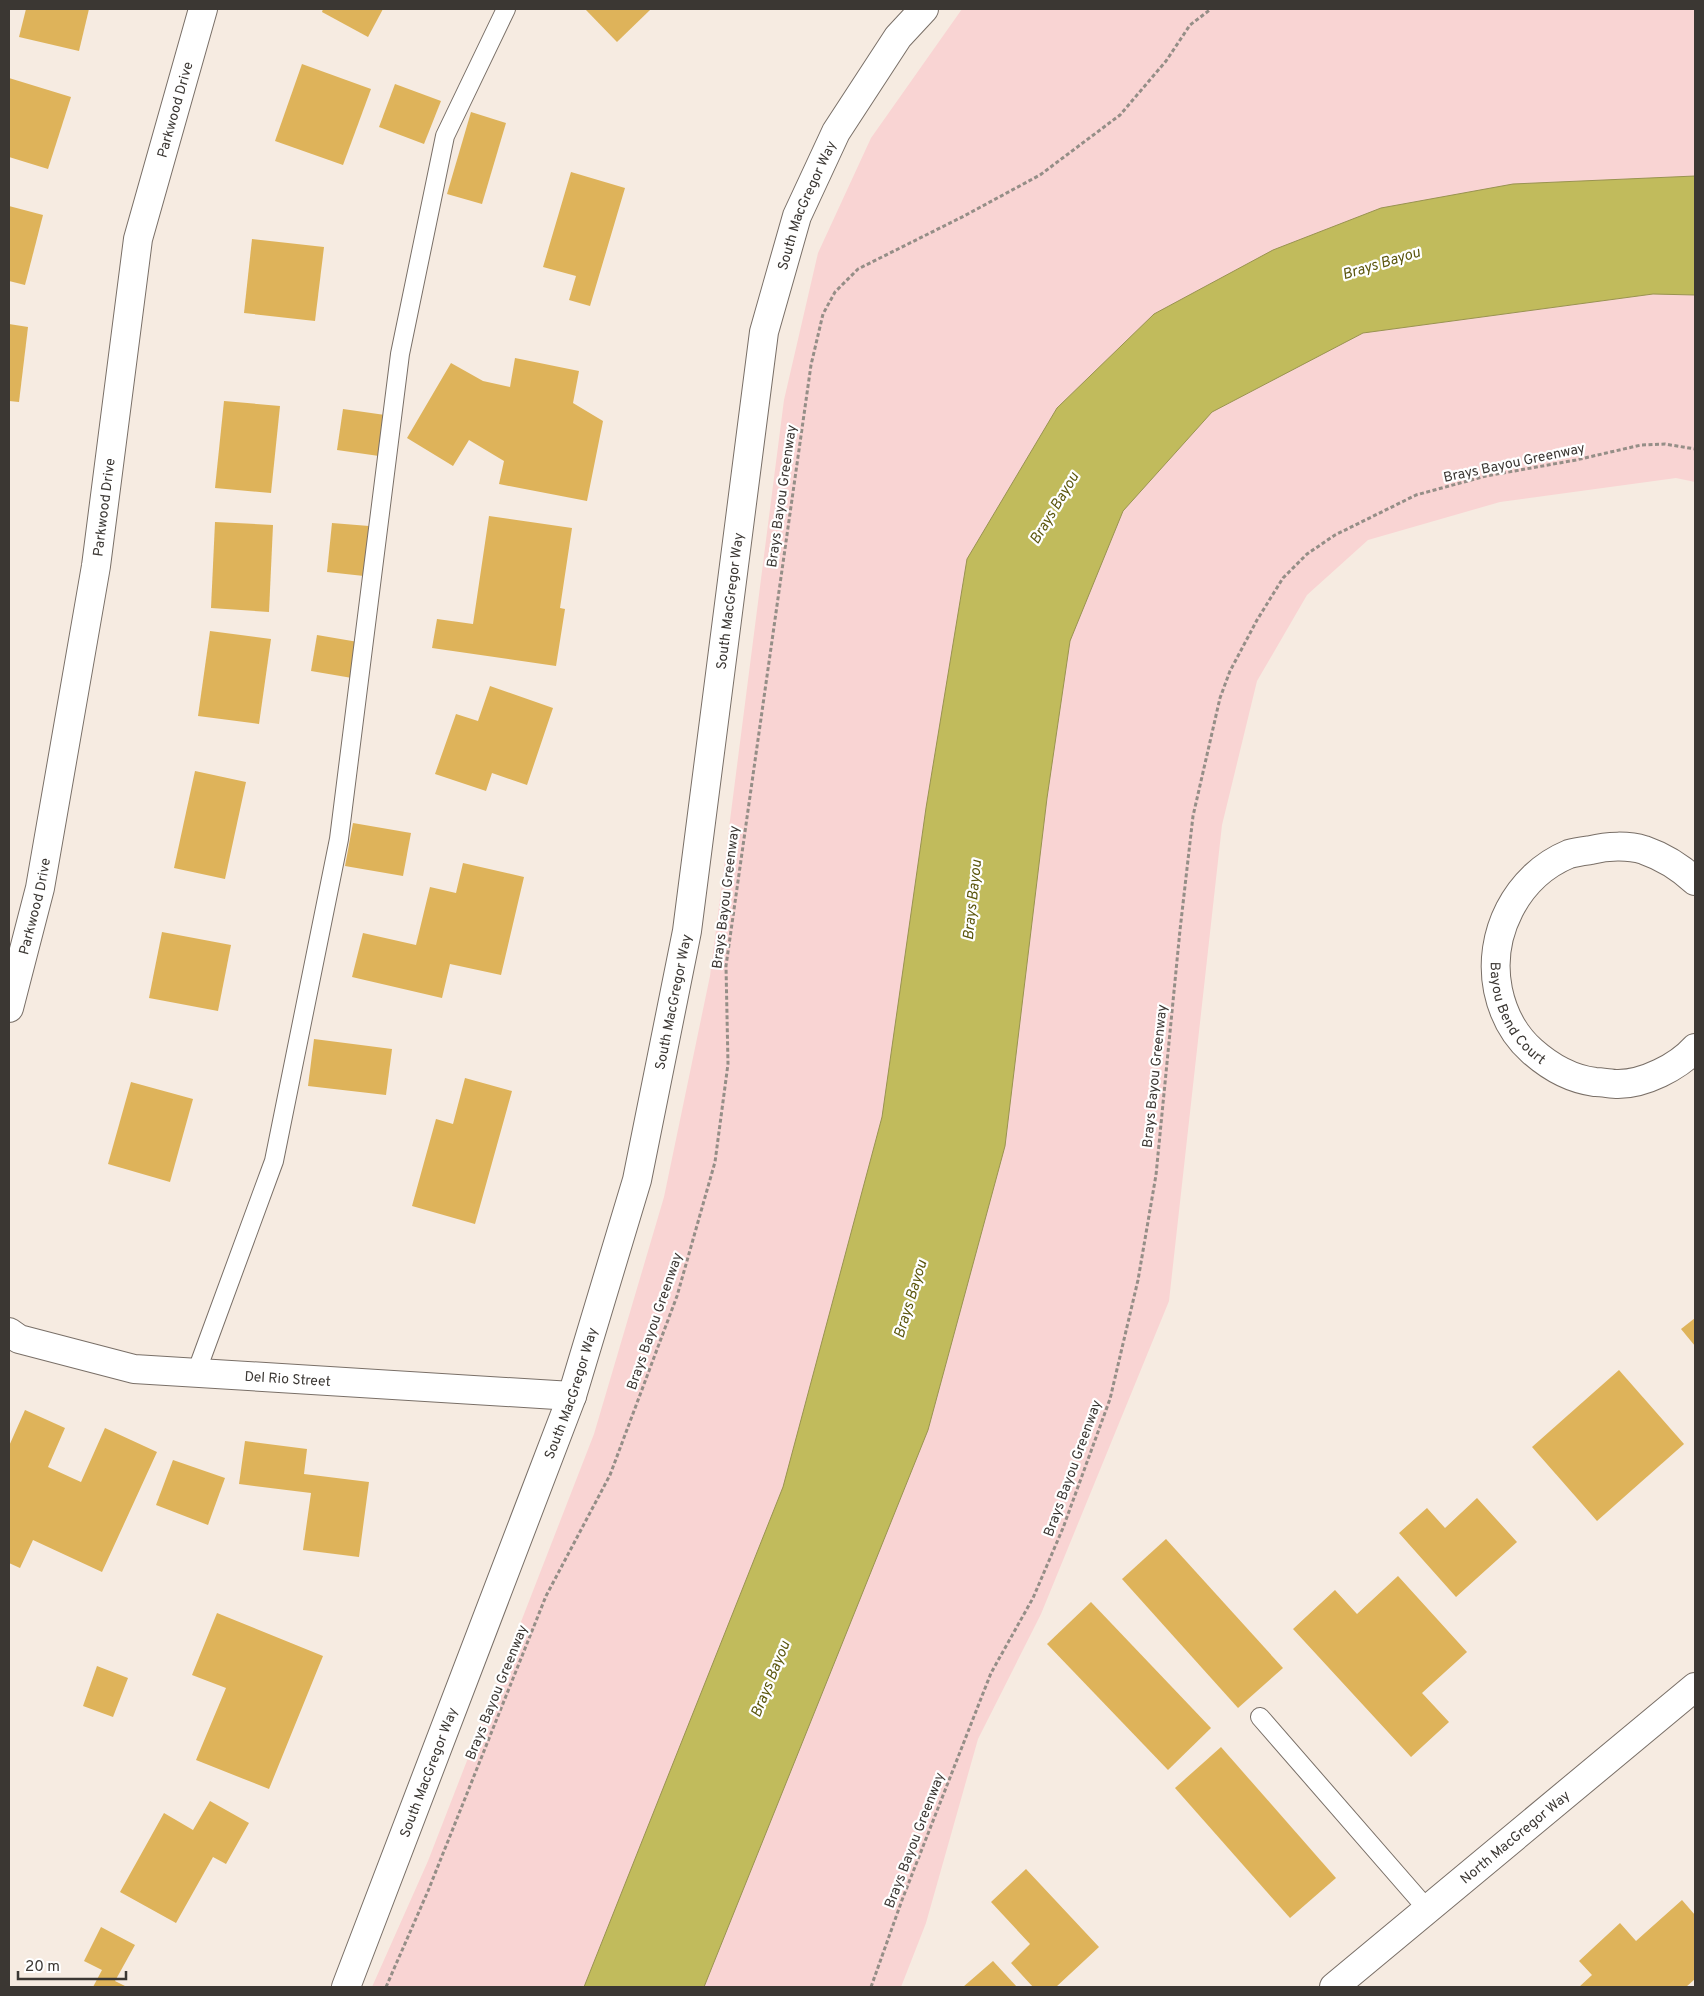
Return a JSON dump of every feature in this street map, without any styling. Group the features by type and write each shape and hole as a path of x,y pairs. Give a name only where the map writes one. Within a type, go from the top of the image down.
{"main road":[{"name":"Parkwood Drive","path":"9,1008 40,888 96,566 138,239 203,9"},
{"name":"South MacGregor Way","path":"346,1987 572,1396 637,1180 687,931 764,332 797,216 836,132 898,37 924,9"},
{"name":"Bayou Bend Court","path":"1693,1057 1656,1076 1619,1084 1582,1080 1548,1065 1521,1041 1502,1009 1494,972 1498,936 1513,901 1537,873 1570,854 1606,846 1643,850 1677,865 1695,881"},
{"name":"Del Rio Street","path":"9,1332 20,1339 134,1369 572,1396"},
{"name":"North MacGregor Way","path":"1334,1987 1695,1687"}],"lane":[{"path":"196,1373 274,1161 339,839 400,354 444,136 506,9"},
{"path":"1260,1716 1428,1910"}],"path":[{"name":"Brays Bayou Greenway","path":"386,1987 432,1882 546,1596 610,1475 677,1296 715,1162 728,1064 726,966 811,365 823,314 835,292 858,269 964,216 1040,175 1120,115 1166,61 1190,25 1211,9"},
{"name":"Brays Bayou Greenway","path":"871,1987 902,1900 991,1673 1033,1598 1063,1528 1110,1399 1138,1280 1156,1175 1193,816 1220,698 1230,671 1257,620 1283,578 1307,554 1335,535 1416,495 1486,476 1576,460 1641,445 1665,444 1695,449"}],"shaded area":[{"path":"962,9 1695,9 1695,482 1676,478 1500,502 1368,540 1307,595 1257,681 1222,825 1169,1301 1041,1614 978,1739 926,1923 901,1987 372,1987 428,1861 594,1434 664,1197 710,976 784,400 818,253 871,138"}],"water":[{"name":"Brays Bayou","path":"1695,176 1695,295 1653,294 1363,333 1212,412 1123,511 1070,641 1047,798 1005,1146 928,1430 704,1987 584,1987 783,1487 882,1117 926,808 967,559 1057,408 1154,314 1273,250 1381,208 1513,184"}],"building":[{"path":"26,9 89,9 79,51 19,37"},
{"path":"323,9 383,9 368,37 322,12"},
{"path":"585,9 651,9 617,42"},
{"path":"302,64 371,89 343,165 275,141"},
{"path":"9,78 71,97 48,169 9,157"},
{"path":"395,84 441,101 424,144 379,127"},
{"path":"471,112 506,123 482,204 447,194"},
{"path":"571,172 625,188 590,306 569,300 576,276 543,267"},
{"path":"9,206 43,215 25,285 9,281"},
{"path":"252,239 324,247 315,321 244,313"},
{"path":"9,324 28,327 19,402 9,401"},
{"path":"515,358 579,371 573,403 603,421 587,501 499,484 504,461 469,440 453,466 407,438 451,363 483,381 510,387"},
{"path":"224,401 280,406 271,493 215,488"},
{"path":"343,409 385,415 379,456 337,450"},
{"path":"489,516 572,528 560,608 565,609 556,666 432,648 437,619 473,624"},
{"path":"215,522 273,525 269,612 211,608"},
{"path":"332,523 369,526 364,576 327,572"},
{"path":"210,631 271,639 259,724 198,716"},
{"path":"317,635 358,642 352,678 311,671"},
{"path":"490,686 553,708 527,785 492,773 486,791 435,774 456,714 478,721"},
{"path":"195,771 246,782 225,879 174,868"},
{"path":"353,823 411,833 403,876 345,866"},
{"path":"463,863 524,877 501,975 450,964 442,998 352,977 363,933 416,945 430,887 456,893"},
{"path":"162,932 231,945 218,1011 149,998"},
{"path":"314,1039 392,1049 386,1095 308,1086"},
{"path":"465,1078 512,1091 475,1224 412,1206 436,1119 453,1124"},
{"path":"131,1082 193,1099 170,1182 108,1164"},
{"path":"1695,1318 1695,1346 1681,1329"},
{"path":"1619,1370 1684,1444 1597,1521 1532,1447"},
{"path":"25,1410 65,1428 48,1467 81,1482 105,1428 157,1452 102,1572 33,1540 20,1568 9,1563 9,1446"},
{"path":"245,1441 307,1449 304,1474 369,1482 359,1557 303,1550 311,1493 239,1484"},
{"path":"173,1460 225,1478 208,1525 156,1505"},
{"path":"1477,1498 1517,1542 1456,1597 1399,1533 1427,1508 1445,1528"},
{"path":"1166,1539 1283,1668 1238,1708 1122,1579"},
{"path":"1398,1576 1467,1652 1422,1693 1449,1722 1411,1757 1293,1629 1335,1590 1357,1614"},
{"path":"1091,1602 1211,1728 1168,1770 1047,1644"},
{"path":"217,1613 323,1656 269,1789 196,1760 226,1688 192,1675"},
{"path":"97,1666 128,1678 113,1717 83,1706"},
{"path":"1221,1747 1336,1878 1290,1918 1175,1788"},
{"path":"210,1801 249,1823 226,1864 213,1857 176,1923 120,1892 164,1813 193,1830"},
{"path":"1026,1869 1099,1947 1056,1987 1033,1987 1011,1963 1030,1944 991,1902"},
{"path":"1682,1900 1695,1915 1695,1979 1686,1987 1579,1987 1592,1975 1579,1961 1620,1923 1636,1941"},
{"path":"101,1927 135,1945 115,1981 127,1987 93,1987 102,1970 84,1961"},
{"path":"993,1961 1017,1987 963,1987"}]}
